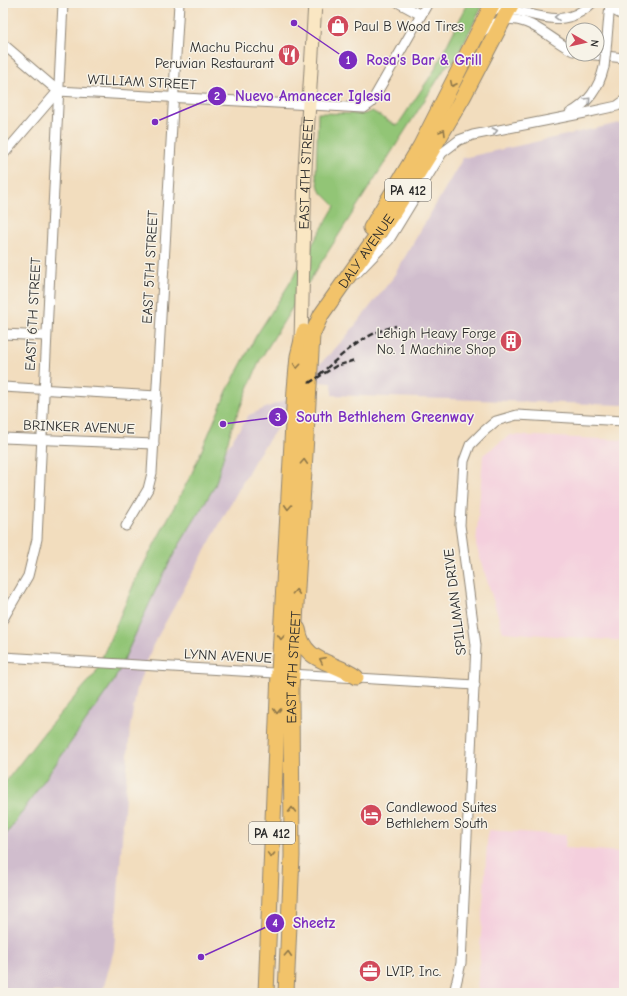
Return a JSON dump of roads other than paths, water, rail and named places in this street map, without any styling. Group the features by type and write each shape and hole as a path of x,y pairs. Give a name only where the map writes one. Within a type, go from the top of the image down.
{"highway":[{"name":"DALY AVENUE","path":"305,349 310,341 315,325 394,211 422,166 463,97 511,5"},
{"name":"DALY AVENUE","path":"305,349 305,328 312,313 382,211 417,153 491,7"},
{"name":"EAST 4TH STREET","path":"266,993 285,673 293,412 308,374 305,349"},
{"name":"EAST 4TH STREET","path":"286,993 292,856 285,673 295,615 301,393 298,356 305,349"},
{"path":"295,615 300,641 306,650 314,656 346,670 356,677"}],"main road":[{"name":"EAST 4TH STREET","path":"305,349 301,299 302,237 315,3"}],"street":[{"name":"EAST 6TH STREET","path":"3,619 28,576 36,548 63,3"},
{"name":"EAST 5TH STREET","path":"126,526 149,486 152,473 179,3"},
{"path":"399,3 421,15 428,3"},
{"path":"491,7 511,5 544,16 559,17 576,14 592,3"},
{"path":"610,6 624,16"},
{"path":"557,118 568,114 585,103 598,86 604,67 610,6"},
{"name":"WILLIAM STREET","path":"58,92 360,109 368,107 421,15"},
{"path":"475,38 490,26 503,21 516,20 532,25 565,46"},
{"path":"3,44 58,92 3,155"},
{"path":"605,56 624,58"},
{"path":"336,293 389,240 446,148 459,140 473,135 585,113 617,106 624,102"},
{"path":"3,334 46,336"},
{"path":"3,387 157,396"},
{"name":"SPILLMAN DRIVE","path":"454,993 461,963 476,644 460,525 464,460 470,445 496,421 517,415 624,421"},
{"name":"BRINKER AVENUE","path":"3,438 154,444"},
{"name":"LYNN AVENUE","path":"3,658 475,685"}],"railway":[{"path":"319,375 354,345 374,334 396,326"},
{"path":"309,383 336,366 356,360"}],"place":[{"name":"Rosa's Bar & Grill","path":"294,23"},
{"name":"Paul B Wood Tires","path":"338,26"},
{"name":"Machu Picchu Peruvian Restaurant","path":"289,55"},
{"name":"Nuevo Amanecer Iglesia","path":"155,122"},
{"name":"Lehigh Heavy Forge No. 1 Machine Shop","path":"511,341"},
{"name":"South Bethlehem Greenway","path":"223,424"},
{"name":"Candlewood Suites Bethlehem South","path":"371,815"},
{"name":"Sheetz","path":"201,957"},
{"name":"LVIP, Inc.","path":"370,971"}]}
